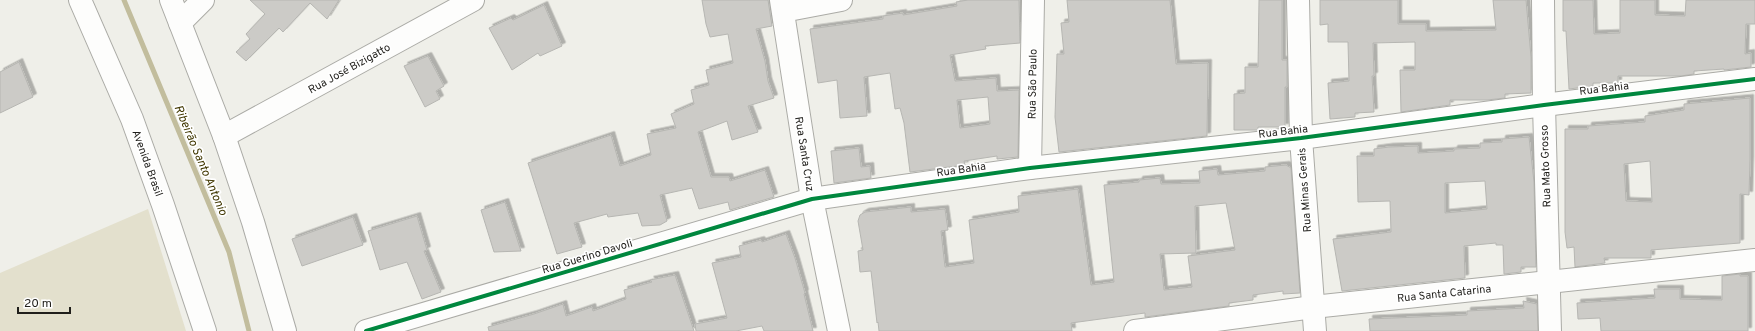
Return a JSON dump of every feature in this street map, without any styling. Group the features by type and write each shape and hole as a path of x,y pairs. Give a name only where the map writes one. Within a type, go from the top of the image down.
{"street":[{"name":"Avenida Brasil","path":"80,0 134,127 163,205 205,331"},
{"path":"171,0 224,136 285,331"},
{"path":"180,23 203,0"},
{"name":"Rua José Bizigatto","path":"224,136 473,0"},
{"path":"782,6 841,0"},
{"name":"Rua São Paulo","path":"1030,168 1033,0"},
{"name":"Rua Minas Gerais","path":"1298,0 1301,138 1315,331"},
{"name":"Rua Mato Grosso","path":"1543,0 1544,105 1550,331"},
{"name":"Rua Santa Cruz","path":"782,6 812,198 839,331"},
{"name":"Rua Bahia","path":"812,198 1030,168 1301,138 1544,105 1755,79"},
{"name":"Rua Guerino Davoli","path":"366,331 812,198"},
{"name":"Rua Santa Catarina","path":"1135,331 1313,307 1755,260"}],"shaded area":[{"path":"148,209 186,331 0,331 0,273"}],"building":[{"path":"250,0 339,0 327,19 310,3 283,32 279,28 246,61 236,52 250,39 246,34 265,14"},
{"path":"702,0 768,0 772,26 756,29 765,61 768,81 774,98 748,106 758,132 732,140 727,121 698,132 711,177 729,177 730,181 765,170 774,197 730,210 728,202 699,209 692,188 660,195 667,221 660,225 642,226 638,213 608,217 607,214 574,223 582,247 557,254 528,163 611,135 620,166 651,155 647,134 676,128 671,114 694,104 691,90 709,85 706,70 733,63 728,34 710,37"},
{"path":"968,0 1019,0 1020,43 985,46 986,49 950,55 955,81 996,78 997,91 1019,90 1018,157 997,159 997,156 964,161 965,165 910,172 904,123 900,108 895,109 890,73 864,77 867,116 840,118 837,80 818,83 810,29 883,19 883,16 903,13 903,15 957,6 956,2","holes":["988,97 990,124 960,128 957,100"]},
{"path":"1067,0 1170,0 1176,64 1208,63 1207,136 1059,152 1055,117 1057,54 1064,54 1061,23 1069,22"},
{"path":"1259,0 1282,0 1282,60 1287,60 1285,127 1258,127 1258,130 1234,130 1234,94 1245,93 1245,67 1258,67"},
{"path":"1320,0 1398,0 1398,24 1426,24 1426,31 1496,30 1493,0 1526,0 1531,57 1531,93 1505,94 1505,98 1487,100 1450,100 1450,105 1401,112 1400,70 1415,70 1415,42 1373,43 1374,76 1372,76 1374,112 1355,113 1355,117 1330,119 1328,83 1349,81 1348,42 1328,42 1328,24 1320,25"},
{"path":"1563,0 1593,0 1594,34 1620,33 1620,0 1655,0 1655,15 1685,16 1686,0 1755,0 1755,24 1746,24 1745,54 1751,53 1751,67 1694,71 1694,74 1681,76 1618,76 1618,83 1593,83 1593,86 1569,89 1566,31 1563,31"},
{"path":"544,5 562,46 540,56 538,53 512,70 489,28 511,18 513,20"},
{"path":"428,56 444,86 436,91 440,99 425,107 404,66"},
{"path":"19,62 33,97 0,113 0,72"},
{"path":"1750,98 1749,195 1740,194 1740,243 1651,250 1651,258 1604,258 1605,263 1575,267 1574,247 1567,248 1565,232 1565,129 1588,129 1588,126 1645,122 1645,116 1684,110 1684,104","holes":["1650,161 1652,202 1626,201 1624,164"]},
{"path":"1529,137 1534,182 1536,267 1521,267 1521,272 1504,274 1503,245 1496,245 1496,243 1464,246 1465,278 1342,291 1333,239 1391,232 1390,201 1358,202 1357,156 1374,156 1374,149 1389,147 1418,146 1418,153 1480,148 1480,143 1502,142 1502,139","holes":["1485,181 1487,209 1445,213 1445,183"]},
{"path":"859,148 861,167 870,166 871,178 834,183 831,151"},
{"path":"1286,165 1291,168 1300,293 1283,294 1283,291 1253,295 1253,300 1229,303 1229,306 1145,317 1145,313 1071,323 1072,331 879,331 871,271 860,272 858,251 863,250 858,221 860,215 865,212 911,207 911,212 945,209 948,230 941,231 945,267 974,263 969,220 1019,212 1018,196 1078,189 1091,285 1114,282 1104,185 1139,182 1139,180 1160,178 1161,184 1200,183 1199,171 1217,169 1218,175 1265,171 1265,167","holes":["1226,203 1235,250 1188,256 1192,287 1164,290 1160,254 1196,253 1195,206"]},
{"path":"505,202 521,251 494,252 481,210"},
{"path":"417,216 427,250 424,251 441,292 422,299 407,262 380,270 368,231"},
{"path":"353,217 363,245 302,266 292,239"},
{"path":"786,234 795,258 805,293 813,331 764,331 762,326 736,331 696,331 695,324 727,318 712,263 741,257 739,246 761,240 762,242"},
{"path":"1740,274 1740,276 1748,276 1748,331 1601,331 1600,318 1578,319 1577,303 1655,298 1654,289 1680,289 1680,299 1722,300 1722,276"},
{"path":"675,275 694,331 489,331 488,327 563,304 566,316 592,307 593,311 626,299 624,290 652,282 650,280"},
{"path":"1523,301 1537,304 1538,331 1370,331 1369,319 1467,315 1467,311 1524,308"}],"waterway":[{"name":"Ribeirão Santo Antonio","path":"124,0 229,252 249,331"}],"cycle path":[{"path":"366,331 812,199 1030,168 1301,138 1544,105 1755,79"}]}
